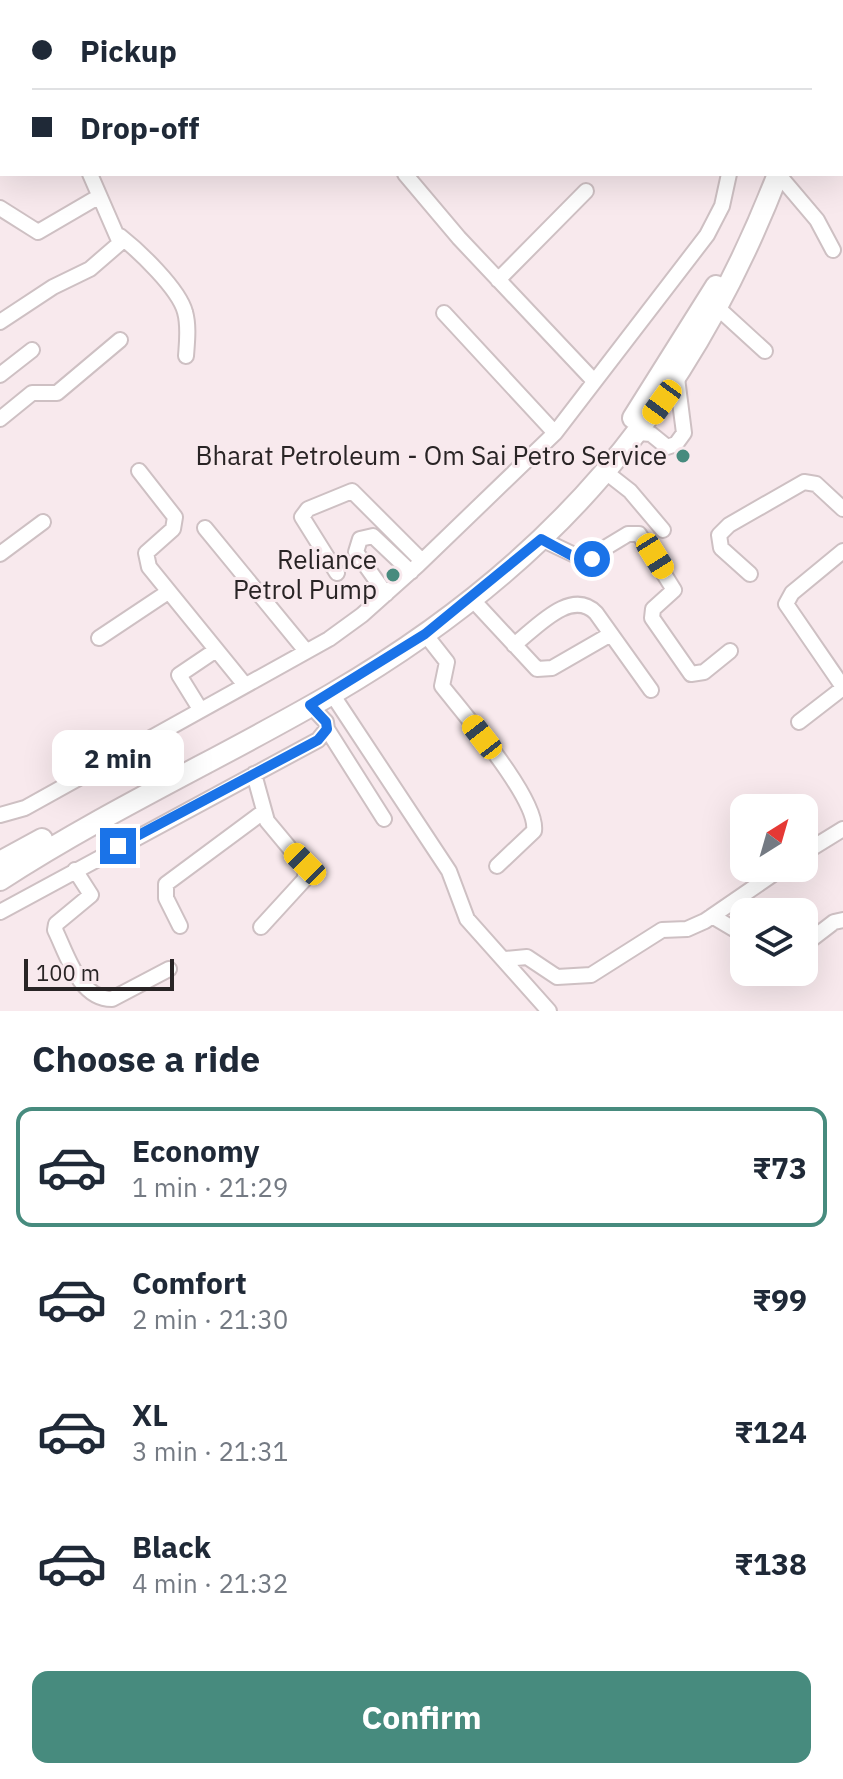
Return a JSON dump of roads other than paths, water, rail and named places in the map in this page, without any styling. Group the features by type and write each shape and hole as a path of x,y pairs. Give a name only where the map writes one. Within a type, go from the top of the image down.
{"highway":[{"path":"4,858 368,656 464,589 526,535 594,466 639,412 715,288 762,176"},
{"path":"0,880 46,850 332,694 425,634 541,539 607,473 677,378 719,309 777,176"}],"street":[{"path":"91,176 98,197 120,236 141,253 182,303 187,321 186,356"},
{"path":"407,176 498,280 594,381"},
{"path":"780,176 817,220 833,250"},
{"path":"0,815 25,808 306,651 342,630 386,594 555,433 707,235 722,206 724,177"},
{"path":"498,280 586,191"},
{"path":"0,208 38,232 98,197"},
{"path":"0,322 53,287 90,269 116,249 120,236"},
{"path":"719,309 765,351"},
{"path":"444,313 555,433"},
{"path":"0,419 32,393 57,393 120,340"},
{"path":"0,375 32,350"},
{"path":"639,433 651,434 667,447 676,444 684,433 677,378"},
{"path":"139,471 175,517 173,529 146,553 149,567 245,685"},
{"path":"607,473 630,491 663,530"},
{"path":"750,574 721,548 719,535 729,525 804,482 816,484 843,509"},
{"path":"337,573 302,517 308,509 352,491 416,566"},
{"path":"0,554 43,522"},
{"path":"205,528 306,651"},
{"path":"541,539 585,560 628,534 639,534 674,590 653,609 652,618 691,674 704,672 730,651"},
{"path":"386,594 356,552 360,539 365,535 380,539 416,566"},
{"path":"799,722 843,687 786,604 792,593 843,551"},
{"path":"99,638 168,592"},
{"path":"471,598 532,665 543,670 611,634"},
{"path":"514,645 565,606 577,601 591,607 651,690"},
{"path":"425,634 447,662 442,686 514,780 533,816 534,831 497,866"},
{"path":"200,709 179,675 216,650"},
{"path":"332,694 449,871 467,919 549,1011"},
{"path":"310,705 326,722 327,729 384,819"},
{"path":"0,912 318,740 327,729"},
{"path":"254,774 263,812 272,829 305,864 307,874 261,927"},
{"path":"180,926 166,898 166,884 263,812"},
{"path":"818,844 843,829"},
{"path":"75,870 91,895 56,924 55,930 83,985 103,999 112,999 169,969"},
{"path":"505,959 521,956 550,975 583,977 598,972 662,930 687,929 712,916 762,882"},
{"path":"712,916 730,927"},
{"path":"818,934 843,920"}],"place":[{"name":"Bharat Petroleum - Om Sai Petro Service","path":"683,456"},
{"name":"Reliance Petrol Pump","path":"393,575"}]}
